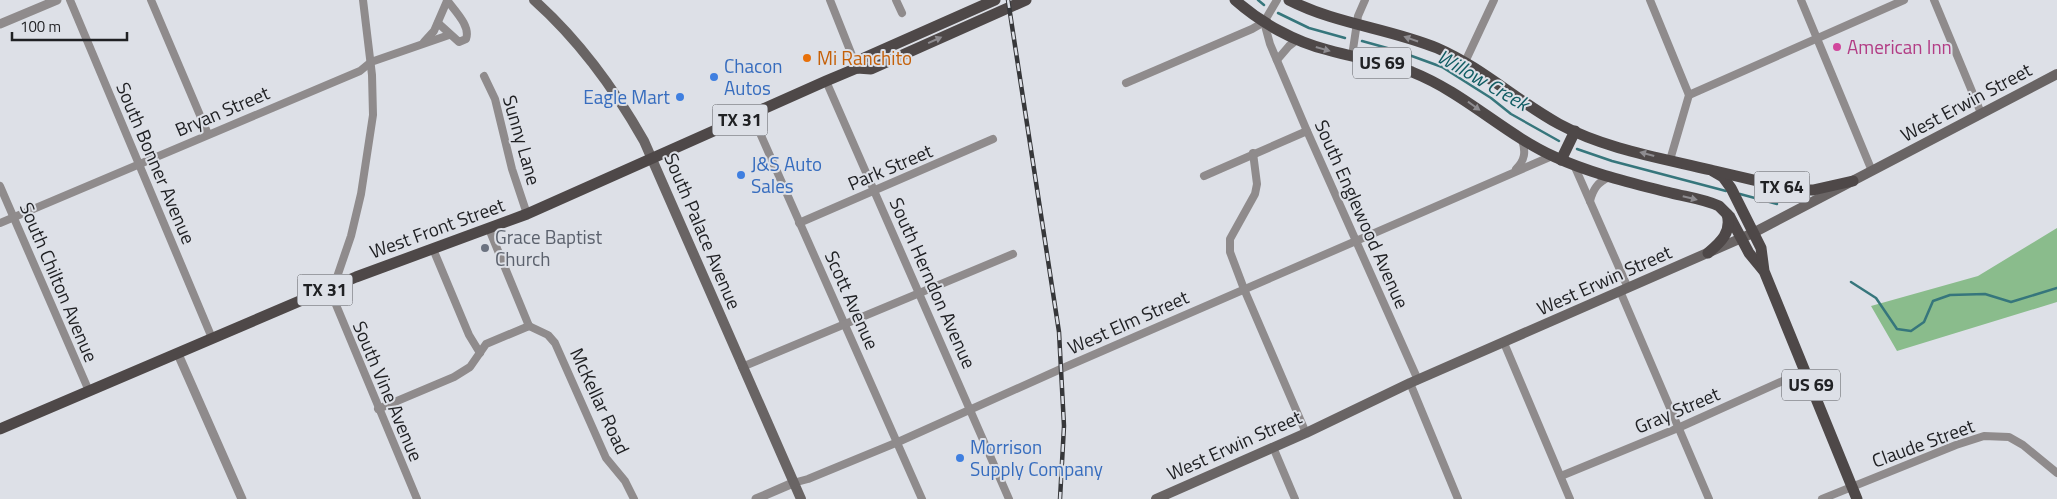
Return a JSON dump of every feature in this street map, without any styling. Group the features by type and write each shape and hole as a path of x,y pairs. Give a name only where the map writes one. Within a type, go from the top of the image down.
{"main road":[{"name":"South Palace Avenue","path":"534,0 574,38 603,74 653,158 742,367 801,499"},
{"name":"West Front Street","path":"857,68 864,58 995,0"},
{"name":"West Front Street","path":"0,429 335,286 527,214 826,81 857,68 870,69 1026,0"},
{"name":"US 69","path":"1235,0 1264,22 1298,40 1326,50 1397,67 1430,80 1458,95 1522,140 1556,158 1609,177 1716,205 1726,212 1761,248 1764,271 1857,499"},
{"name":"US 69","path":"1289,0 1316,13 1403,36 1437,48 1464,62 1536,111 1575,132 1614,146 1712,170 1728,182 1748,235"},
{"name":"West Erwin Street","path":"1160,498 1414,382 1748,235 2057,74"},
{"path":"1556,158 1575,132"},
{"name":"TX 64","path":"1712,170 1796,190 1812,190 1853,181"},
{"path":"1708,253 1720,243 1726,233 1728,223 1726,212"}],"street":[{"path":"0,24 57,0"},
{"name":"South Bonner Avenue","path":"70,0 212,338"},
{"path":"150,0 208,134"},
{"name":"South Vine Avenue","path":"363,0 374,104 368,156 354,223 335,286 335,306 416,499"},
{"path":"830,0 857,68"},
{"path":"896,0 902,14"},
{"path":"1126,83 1252,29 1264,22 1277,0"},
{"path":"1352,56 1356,24 1364,0"},
{"path":"1464,62 1494,0"},
{"path":"1650,0 1689,95 1670,160"},
{"path":"1801,0 1872,171"},
{"path":"1689,95 1904,0"},
{"path":"1934,0 1980,113"},
{"path":"420,45 431,35 447,1"},
{"path":"438,23 459,42 466,39 468,33 447,1"},
{"name":"South Englewood Avenue","path":"1264,22 1270,44 1356,240 1414,382 1456,498"},
{"name":"Bryan Street","path":"0,223 360,71 371,62 449,34"},
{"path":"1277,60 1289,46 1298,40"},
{"name":"Sunny Lane","path":"484,76 495,99 512,169 527,214"},
{"name":"South Herndon Avenue","path":"826,81 1009,499"},
{"name":"Scott Avenue","path":"752,115 922,499"},
{"path":"1204,176 1307,130"},
{"name":"Park Street","path":"799,223 993,139"},
{"path":"1513,172 1524,158 1525,150 1522,140"},
{"path":"1253,154 1257,184 1255,194 1237,225 1229,245 1244,289 1306,432"},
{"name":"West Elm Street","path":"756,499 898,442 1513,172 1556,158"},
{"path":"1574,165 1590,201 1678,428 1709,499"},
{"path":"1590,201 1599,182 1609,177"},
{"name":"South Chilton Avenue","path":"0,186 89,391"},
{"path":"378,409 454,377 470,367 486,344 529,326 489,229"},
{"path":"432,249 469,335 480,353"},
{"path":"742,367 1014,254"},
{"name":"McKellar Road","path":"529,326 548,334 555,343 606,458 625,481 634,499"},
{"path":"1504,343 1570,499"},
{"path":"178,354 242,499"},
{"name":"Gray Street","path":"1560,476 1678,428 1805,371"},
{"name":"Claude Street","path":"1822,499 1956,445 1984,436 2009,437 2023,445 2057,473"},
{"path":"1273,447 1295,499"}],"green space":[{"path":"2057,228 2057,302 1897,351 1871,306 1978,276"}],"waterway":[{"name":"Willow Creek","path":"1258,0 1264,5"},
{"name":"Willow Creek","path":"1278,13 1309,28 1345,38"},
{"name":"Willow Creek","path":"1362,41 1398,51 1442,67 1491,98 1511,114 1559,141"},
{"name":"Willow Creek","path":"1577,149 1612,161 1726,191"},
{"name":"Willow Creek","path":"1740,194 1777,204"},
{"name":"Willow Creek","path":"1851,282 1876,298 1897,329 1911,331 1924,322 1933,301 1950,295 1985,294 2011,302 2057,288"}],"railway":[{"path":"1008,0 1059,332 1064,426 1060,499"}],"place":[{"name":"American Inn","path":"1837,47"},
{"name":"Mi Ranchito","path":"807,58"},
{"name":"Chacon Autos","path":"714,77"},
{"name":"Eagle Mart","path":"680,97"},
{"name":"J&S Auto Sales","path":"741,175"},
{"name":"Grace Baptist Church","path":"485,248"},
{"name":"Morrison Supply Company","path":"960,458"}]}
